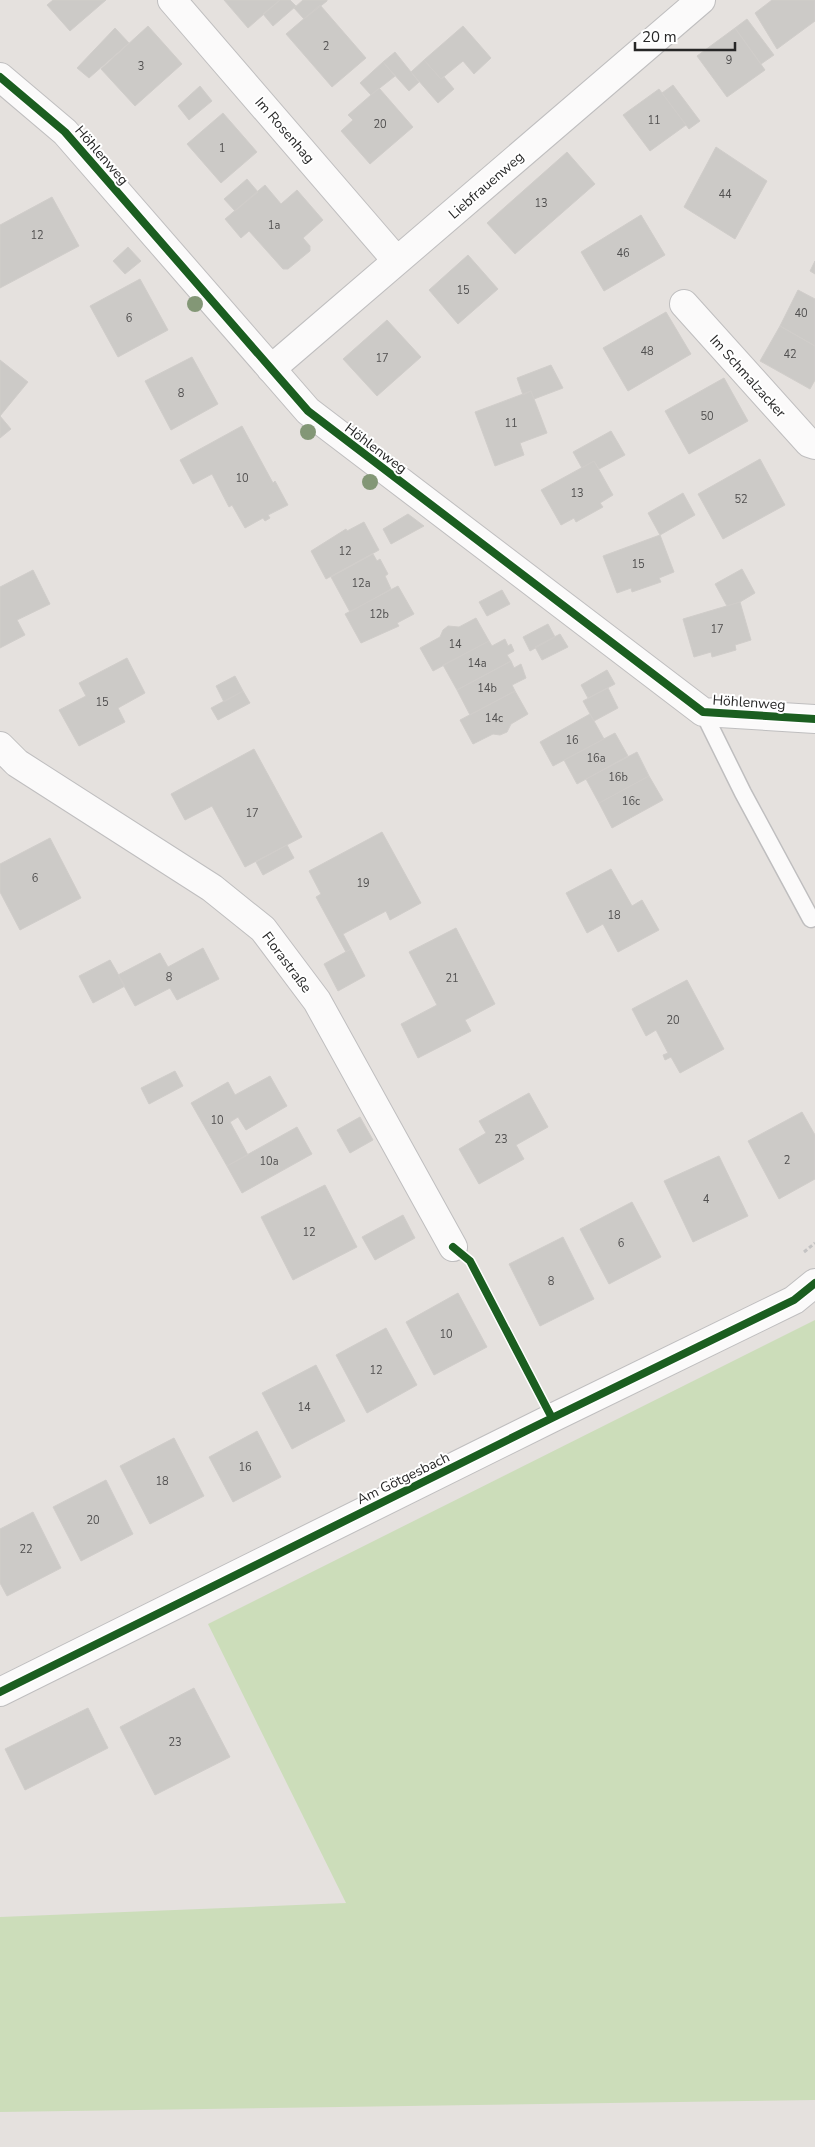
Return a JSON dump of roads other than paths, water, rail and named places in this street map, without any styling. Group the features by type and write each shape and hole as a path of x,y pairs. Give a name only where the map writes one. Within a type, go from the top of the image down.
{"street":[{"name":"Im Rosenhag","path":"172,0 397,261"},
{"name":"Liebfrauenweg","path":"271,369 701,0"},
{"name":"Höhlenweg","path":"0,77 65,132 308,412 703,712 815,719"},
{"name":"Im Schmalzacker","path":"684,304 809,443 815,446"},
{"name":"Florastraße","path":"0,746 17,763 212,888 263,929 317,1001 453,1247"},
{"name":"Am Götgesbach","path":"0,1692 794,1300 815,1283"}],"lane":[{"name":"Höhlenweg","path":"703,712 743,793 811,919"}]}
